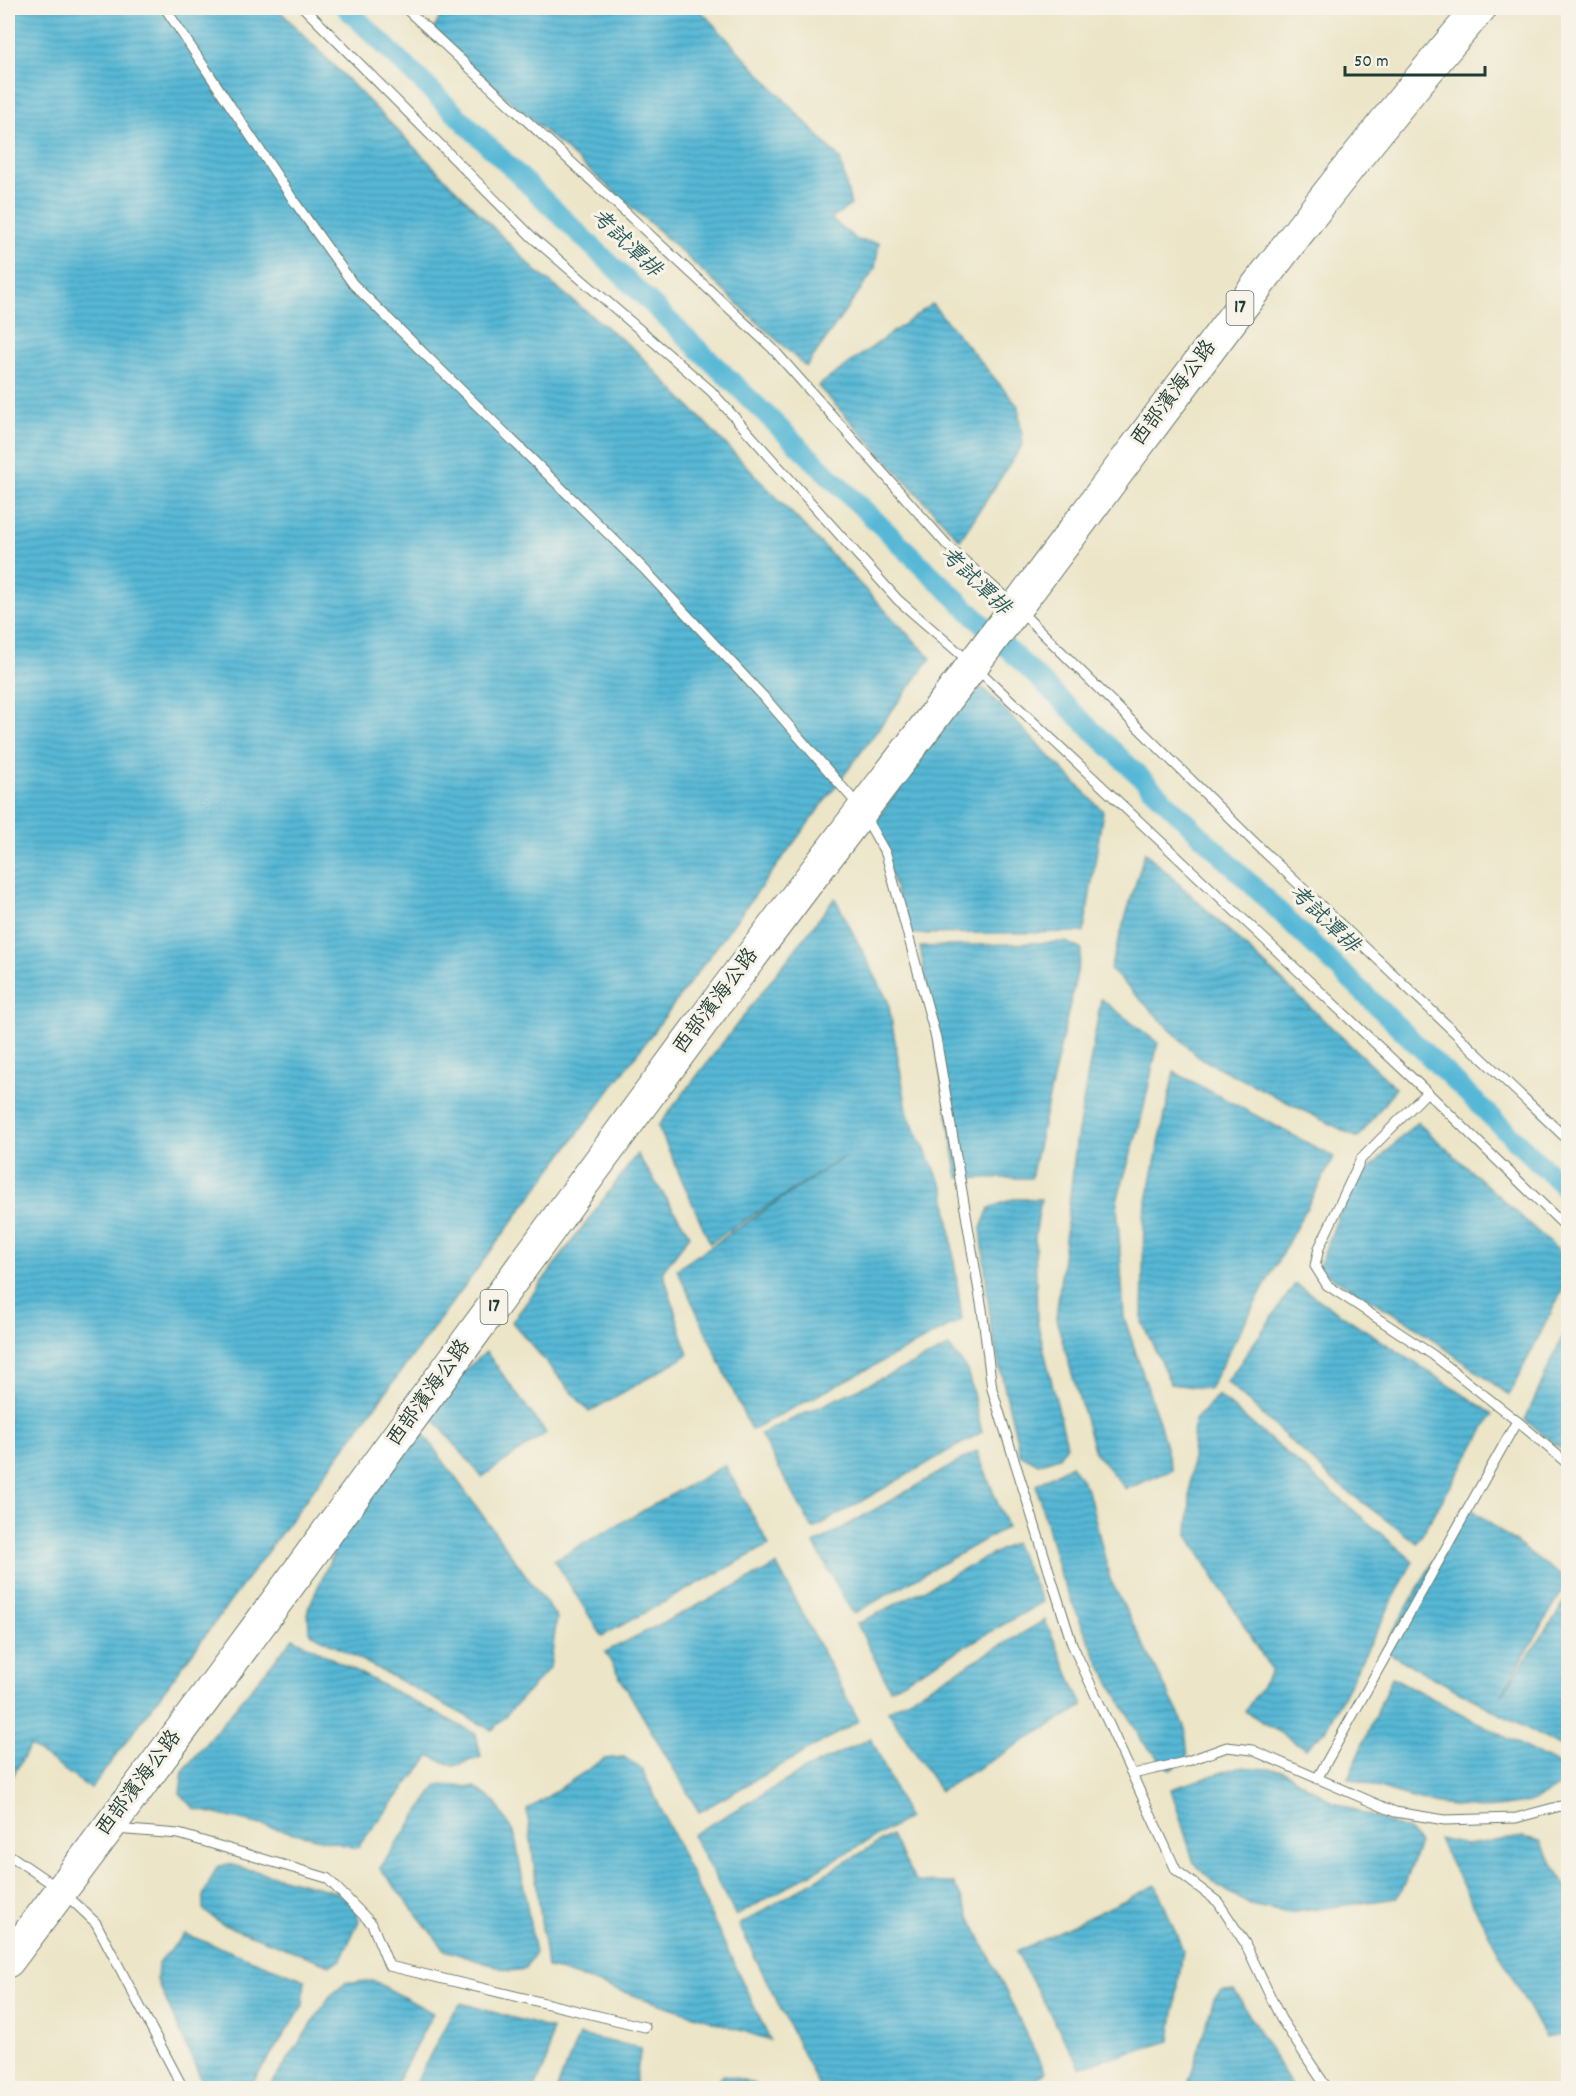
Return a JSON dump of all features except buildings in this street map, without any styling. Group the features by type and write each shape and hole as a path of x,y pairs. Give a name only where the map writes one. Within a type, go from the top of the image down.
{"main road":[{"name":"西部濱海公路","path":"1013,611 1294,235 1480,8"},
{"name":"17","path":"976,659 1013,611"},
{"name":"西部濱海公路","path":"8,1961 329,1532 861,809 976,659"}],"lane":[{"path":"165,8 294,201 353,284 643,568 764,697 861,809 886,854 936,1038 982,1309 992,1389 1072,1644 1176,1870 1218,1902 1245,1943 1281,2019 1327,2088"},
{"path":"304,8 532,237 711,391 898,600 976,659 1569,1230"},
{"path":"405,8 772,348 948,546 1013,611 1569,1140"},
{"path":"1427,1092 1361,1159 1319,1248 1315,1266 1327,1284 1433,1355 1569,1464"},
{"path":"1317,1779 1516,1421"},
{"path":"1133,1774 1185,1762 1227,1747 1252,1750 1395,1812 1445,1820 1516,1818 1569,1804"},
{"path":"107,1828 179,1834 327,1878 372,1924 389,1966 645,2027"},
{"path":"8,1854 62,1890 96,1923 183,2088"}],"water":[{"path":"8,8 277,8 536,271 635,350 931,658 91,1789 30,1746 8,1784"},
{"path":"452,8 698,8 840,159 851,205 831,219 857,240 879,243 875,269 806,367 658,230 432,33 440,17"},
{"path":"932,304 1018,406 1023,444 960,540 818,386"},
{"path":"975,680 1103,811 1084,932 909,934 875,822"},
{"path":"1145,852 1396,1088 1358,1138 1198,1057 1110,969"},
{"path":"835,898 888,1001 908,1115 945,1191 962,1320 751,1430 677,1269 844,1157 710,1243 658,1126"},
{"path":"1066,942 1082,950 1031,1178 958,1178 920,947"},
{"path":"1101,999 1158,1043 1141,1120 1117,1201 1124,1317 1160,1425 1172,1470 1126,1489 1095,1453 1056,1319 1076,1143"},
{"path":"1174,1072 1334,1157 1209,1389 1171,1384 1142,1322 1144,1215"},
{"path":"1417,1122 1568,1259 1568,1279 1509,1395 1409,1322 1318,1269 1349,1189"},
{"path":"637,1154 690,1235 663,1271 688,1355 589,1412 512,1322"},
{"path":"1013,1199 1041,1199 1035,1237 1037,1321 1067,1445 1059,1457 1038,1464 1020,1454 991,1330 981,1228 989,1208"},
{"path":"1295,1284 1493,1414 1417,1543 1335,1482 1227,1382"},
{"path":"1568,1324 1568,1455 1525,1420"},
{"path":"949,1347 967,1369 982,1432 813,1529 760,1434"},
{"path":"486,1352 546,1433 482,1477 431,1416 466,1369"},
{"path":"1218,1395 1413,1561 1326,1729 1306,1749 1245,1711 1272,1671 1188,1535 1194,1421"},
{"path":"420,1429 557,1618 550,1668 492,1730 309,1632 308,1609 348,1521"},
{"path":"977,1451 1007,1527 853,1614 814,1544"},
{"path":"725,1465 769,1545 602,1636 554,1560"},
{"path":"1071,1465 1088,1490 1110,1579 1185,1726 1188,1758 1170,1770 1142,1741 1096,1657 1060,1575 1036,1485"},
{"path":"1465,1505 1568,1581 1501,1696 1568,1598 1568,1751 1383,1650"},
{"path":"1014,1543 1043,1602 890,1689 857,1624"},
{"path":"777,1565 859,1721 699,1812 605,1652"},
{"path":"1045,1620 1083,1706 940,1791 888,1711"},
{"path":"293,1638 476,1734 481,1757 454,1766 430,1756 357,1848 195,1809 180,1793 183,1771"},
{"path":"1392,1677 1568,1770 1568,1781 1528,1802 1480,1808 1436,1804 1348,1778"},
{"path":"871,1738 908,1818 736,1916 692,1835 808,1768"},
{"path":"624,1757 642,1769 770,2040 547,1967 527,1810 604,1759"},
{"path":"1238,1767 1282,1770 1331,1801 1408,1830 1420,1843 1406,1882 1397,1898 1289,1913 1250,1905 1217,1885 1194,1863 1171,1789"},
{"path":"437,1785 475,1787 496,1803 515,1835 535,1953 525,1969 510,1971 445,1950 380,1868"},
{"path":"891,1835 916,1882 954,1883 1045,2073 1017,2088 820,2088 739,1925"},
{"path":"1524,1837 1540,1841 1568,1891 1568,2034 1545,2038 1438,1839 1466,1845"},
{"path":"228,1864 336,1892 353,1903 359,1921 340,1961 330,1965 222,1924 203,1910 203,1896 217,1867"},
{"path":"1156,1885 1183,1950 1170,2041 1080,2067 1016,1952"},
{"path":"185,1934 305,1980 303,2006 249,2088 205,2088 157,1980 158,1963"},
{"path":"374,1981 433,2013 394,2088 269,2088 330,1996 347,1982"},
{"path":"1234,1990 1293,2088 1187,2088 1214,1999 1222,1991"},
{"path":"461,2003 552,2029 547,2061 535,2088 413,2088 450,2017"},
{"path":"579,2035 641,2048 634,2088 557,2088"},
{"path":"724,2075 751,2082 761,2088 708,2088"}],"waterway":[{"name":"考試潭排","path":"346,8 1568,1191"}]}
